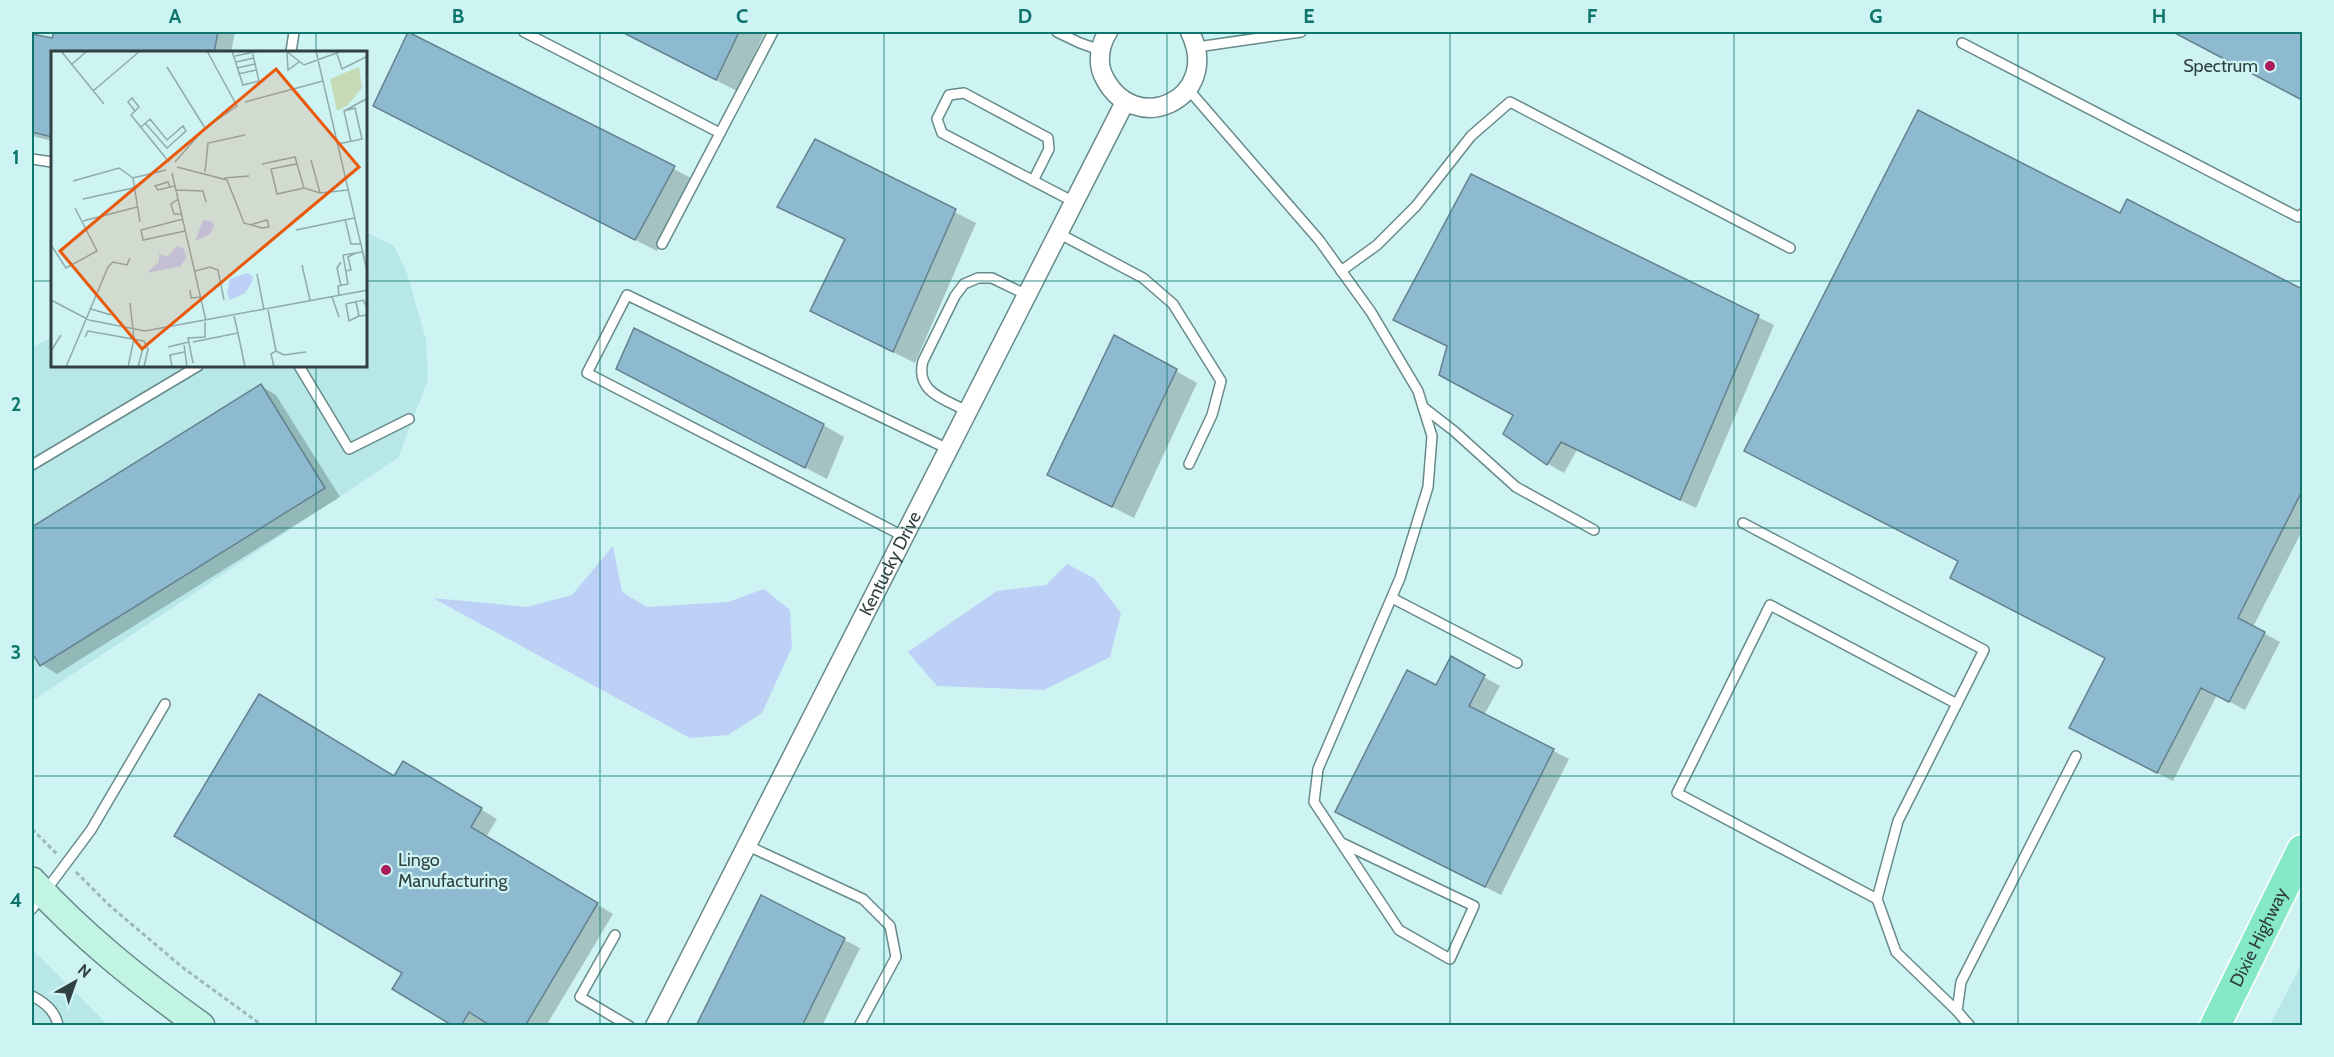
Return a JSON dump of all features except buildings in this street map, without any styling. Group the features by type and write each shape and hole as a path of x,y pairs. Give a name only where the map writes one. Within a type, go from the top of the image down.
{"main road":[{"name":"Dixie Highway","path":"2215,1026 2302,850"},
{"path":"36,895 58,910 110,957 201,1026"}],"street":[{"path":"1108,32 1100,50 1101,70 1109,89 1125,102 1142,108 1159,107 1176,100 1188,89 1195,76 1198,62 1194,39"},
{"name":"Kentucky Drive","path":"654,1026 1125,102"}],"lane":[{"path":"291,51 294,32"},
{"path":"524,32 720,133"},
{"path":"662,244 773,32"},
{"path":"1057,32 1080,44 1100,50"},
{"path":"1194,39 1301,32"},
{"path":"1962,43 2298,217 2302,214"},
{"path":"1188,89 1319,240 1371,312 1418,391 1432,436 1428,486 1400,578 1318,769 1314,802 1399,930 1450,959 1474,906 1342,843"},
{"path":"1033,181 1049,149 1048,138 964,93 950,94 938,119 942,133 1033,181 1074,202"},
{"path":"1341,271 1377,245 1416,206 1471,136 1510,102 1790,248"},
{"path":"32,159 51,162"},
{"path":"1058,232 1143,278 1173,304 1221,381 1212,415 1189,464"},
{"path":"967,411 933,393 922,381 920,373 923,362 955,296 964,284 978,278 992,278 1026,295"},
{"path":"903,536 587,373 627,295 948,449"},
{"path":"32,465 195,368"},
{"path":"300,368 349,449 409,419"},
{"path":"1423,407 1454,431 1516,487 1594,530"},
{"path":"1743,523 1984,650 1898,821 1877,899 1896,952 1970,1026"},
{"path":"1392,598 1517,663"},
{"path":"1877,899 1677,794 1770,605 1957,704"},
{"path":"36,895 91,830 165,704"},
{"path":"1957,1011 1961,982 2076,756"},
{"path":"746,845 863,899 890,926 896,957 859,1026"},
{"path":"615,935 580,998 629,1026"},
{"path":"32,996 43,1002 57,1018 58,1026"}],"path":[{"path":"32,829 48,845"},
{"path":"81,877 182,967 263,1026"}],"shaded area":[{"path":"368,233 394,246 407,273 426,340 428,380 398,458 32,701 32,347 51,338 51,368 368,368"},
{"path":"613,546 622,592 647,607 728,602 764,589 790,610 792,647 762,713 728,735 690,738 433,598 527,607 572,595"},
{"path":"1067,564 1094,578 1121,613 1110,657 1044,690 937,686 908,652 997,591 1046,585"},
{"path":"32,949 108,1025 32,1025"},
{"path":"2302,963 2302,1025 2270,1025"}],"place":[{"name":"Spectrum","path":"2270,66"},
{"name":"Lingo Manufacturing","path":"386,870"}]}
